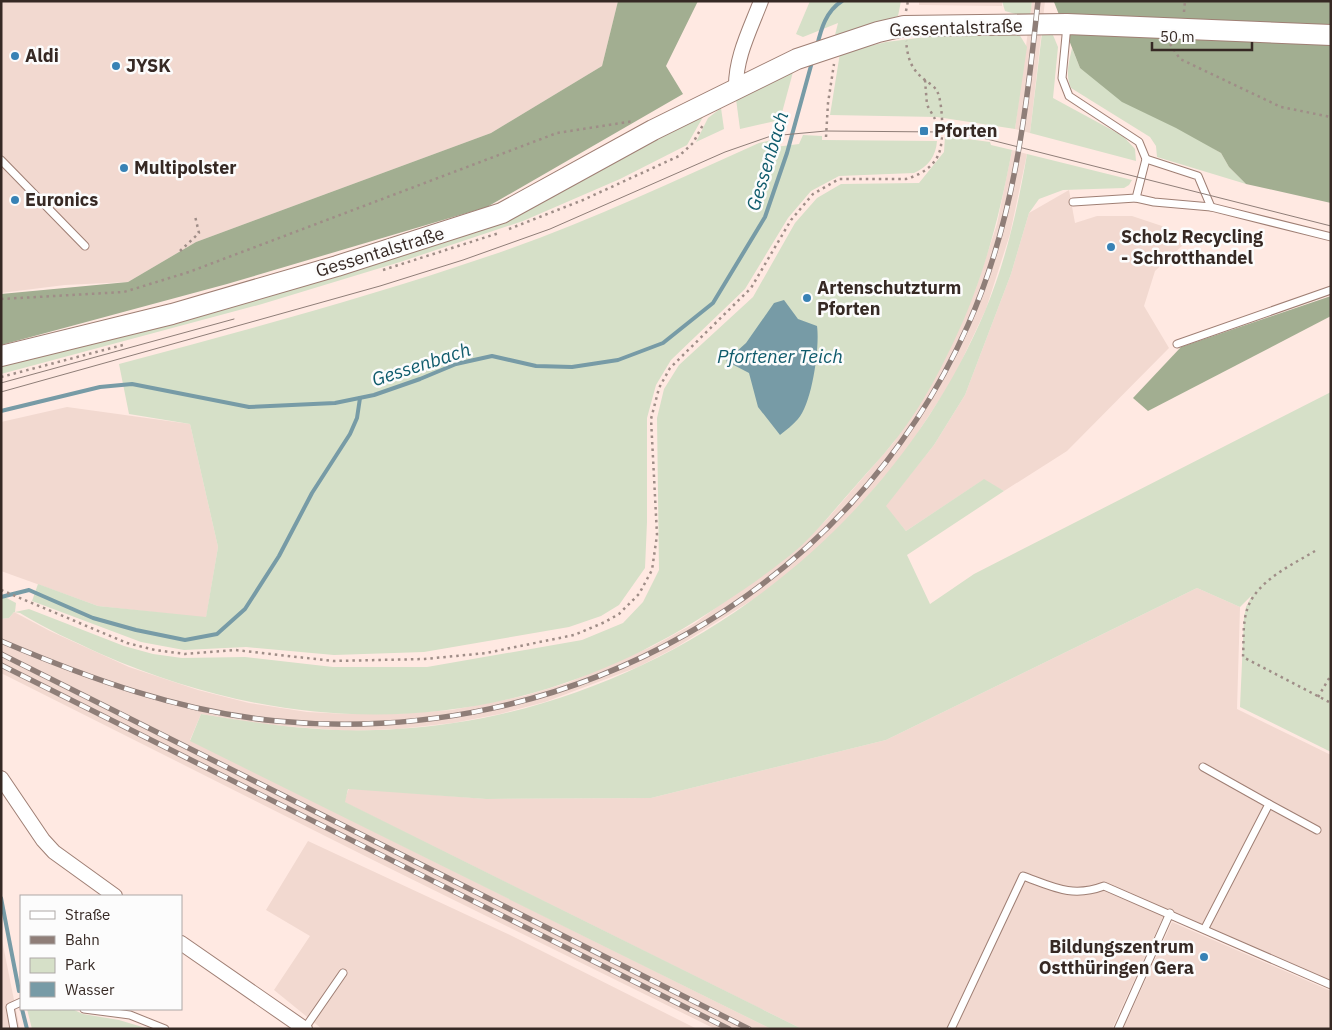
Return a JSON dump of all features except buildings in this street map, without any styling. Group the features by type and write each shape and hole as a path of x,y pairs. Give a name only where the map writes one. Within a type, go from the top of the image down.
{"main road":[{"name":"Gessentalstraße","path":"1,356 172,314 502,214 653,130 797,59 833,52 878,32 904,26 1067,24 1331,36"}],"street":[{"path":"736,89 736,71 739,58 761,1"},
{"path":"1,778 43,840 54,852 114,895"},
{"path":"182,944 305,1029"}],"lane":[{"path":"1067,24 1062,78 1069,96 1139,142 1146,159 1136,198"},
{"path":"1146,159 1198,176 1211,207"},
{"path":"1,160 85,246"},
{"path":"1073,202 1136,198 1154,202 1211,207 1331,237"},
{"path":"1178,344 1331,290"},
{"path":"1203,766 1317,830"},
{"path":"1204,928 1269,804"},
{"path":"951,1029 1023,876 1061,890 1076,893 1104,886 1170,913 1331,985"},
{"path":"1118,1029 1170,913"},
{"path":"305,1029 343,973"},
{"path":"14,1029 10,1007 20,1002"},
{"path":"92,1010 130,1015 165,1029"}],"path":[{"path":"1,590 128,643 155,650 184,654 235,650 333,661 425,660 486,654 540,644 574,635 619,614 639,594 647,582 655,558 657,535 651,419 664,377 670,368 751,288 792,220 813,194 839,179 906,179 925,172 939,153 942,113 940,97 936,89 912,68 907,58 904,26"},
{"path":"1159,28 1180,59 1281,107 1331,117"},
{"path":"826,137 833,52"},
{"path":"925,80 927,105 935,119"},
{"path":"1,299 124,292 189,272 557,133 635,121 653,130"},
{"path":"180,251 198,233 195,216"},
{"path":"1315,551 1274,577 1254,596 1248,608 1243,657 1331,703"},
{"path":"1318,697 1331,675"}],"shaded area":[{"path":"1,1 618,1 602,66 491,133 196,242 128,282 65,285 1,293"},
{"path":"919,1 1002,1 1002,6 919,5"},
{"path":"1032,1 1045,1 1030,133 1015,129"},
{"path":"1012,150 1027,154 1010,234 986,309 953,379 903,455 842,526 808,557 762,594 675,648 638,667 545,702 500,714 453,723 398,729 348,731 260,724 201,714 190,740 771,1029 715,1029 1,673 1,619 9,618 14,612 50,631 129,667 198,690 249,703 307,712 393,714 452,710 524,696 567,683 653,646 695,623 799,547 828,518 894,442 944,361 976,288 997,224"},
{"path":"1069,190 1075,223 1097,216 1132,216 1162,226 1183,245 1155,271 1144,306 1169,348 1067,451 1004,491 983,480 906,531 885,506 934,445 965,395 1011,274 1029,213"},
{"path":"67,407 190,424 218,547 206,618 98,606 1,571 1,422"},
{"path":"1197,588 1240,607 1237,709 1331,755 1331,987 1164,915 1112,1029 802,1029 344,802 349,788 486,799 651,798 886,740"},
{"path":"308,841 510,935 697,1029 322,1029 274,990 310,936 266,910"},
{"name":"Bildungszentrum Ostthüringen Gera","path":"1172,922 1331,991 1331,1029 1123,1029"},
{"path":"1,935 15,1005 20,1029 1,1029"}],"green space":[{"path":"618,1 698,1 666,66 683,94 487,207 227,284 1,345 1,294 128,282 196,242 491,133 602,66"},
{"path":"810,1 901,1 898,16 835,35 838,23 803,37 796,34"},
{"path":"1002,1 1032,1 1030,18 1005,11"},
{"path":"1331,1 1331,203 1246,184 1229,167 1221,153 1176,128 1122,102 1080,68 1054,2"},
{"path":"1042,33 1053,35 1058,47 1053,98 1123,136 1135,149 1136,161 1030,133"},
{"path":"1019,34 1027,47 1015,129 937,117 830,115 840,53 886,42 934,36"},
{"path":"1072,48 1080,68 1221,153 1229,167 1246,184 1157,157 1156,146 1150,137 1071,88 1068,73"},
{"path":"793,72 780,120 740,129 736,99"},
{"path":"721,108 724,129 696,142 708,118"},
{"path":"707,110 687,145 620,179 523,221 400,262 262,304 1,374 1,363 435,241"},
{"path":"803,135 822,136 822,140 937,141 935,151 930,160 923,168 914,173 839,176 811,191 788,218 745,289 671,360 656,385 647,418 645,568 619,605 601,616 569,627 424,652 334,655 246,647 184,650 141,642 32,601 38,584 98,606 206,617 218,547 190,424 129,414 119,364 350,300 486,257 590,218 759,143 776,139 775,147 799,144"},
{"path":"945,136 990,142 991,145 1012,150 998,215 980,278 957,335 923,400 888,449 801,546 773,569 722,604 648,648 573,680 496,702 419,713 340,714 261,704 181,684 101,654 50,630 20,613 14,612 9,618 1,619 1,595 16,603 15,612 29,609 124,646 153,654 182,658 245,657 333,667 427,667 582,640 623,623 643,602 659,570 657,418 664,389 679,365 753,297 795,223 817,198 841,184 919,183 944,152"},
{"path":"1027,154 1132,180 1124,188 1063,190 1039,199 1029,213 1011,274 965,395 934,445 886,506 906,531 984,479 1004,491 907,555 930,604 974,574 1331,392 1331,752 1240,707 1244,618 1246,607 1252,595 1240,607 1197,588 886,740 651,798 486,799 348,789 345,802 802,1029 771,1029 190,741 201,714 298,728 347,730 396,729 490,716 582,690 668,652 749,602 822,542 887,473 942,396 985,311 999,273 1020,194"},
{"path":"1331,296 1331,316 1148,411 1133,398 1181,347"},
{"path":"27,1010 74,1010 83,1014 119,1020 149,1029 32,1029"}],"water":[{"name":"Pfortener Teich","path":"784,300 798,319 817,326 818,335 814,375 803,412 780,435 758,407 749,373 726,361 746,343 774,303"}],"waterway":[{"name":"Gessenbach","path":"817,46 822,27 828,15 842,1"},
{"name":"Gessenbach","path":"1,411 100,387 132,384 249,407 335,403 374,395 456,364 492,356 536,366 572,367 618,360 663,343 713,303 765,217 787,153 812,62"},
{"path":"1,597 29,590 93,618 136,630 185,640 217,634 245,609 279,556 312,493 350,434 357,418 360,398"},
{"path":"1,898 19,991"},
{"path":"22,1010 27,1029"}],"tram line":[{"path":"1,392 380,286 463,260 550,229 725,152 771,136 826,131 941,132 975,136 1331,226"},
{"path":"1,383 234,319"}],"railway":[{"path":"1,641 102,681 171,702 206,710 241,717 277,721 385,723 491,709 592,679 687,634 774,575 851,504 916,420 968,325 997,247 1016,166 1023,125 1038,1"},
{"path":"1,654 749,1029"},
{"path":"1,665 729,1029"}],"place":[{"name":"Aldi","path":"15,56"},
{"name":"JYSK","path":"116,66"},
{"name":"Pforten","path":"924,131"},
{"name":"Multipolster","path":"124,168"},
{"name":"Euronics","path":"15,200"},
{"name":"Scholz Recycling - Schrotthandel","path":"1111,247"},
{"name":"Artenschutzturm Pforten","path":"807,298"},
{"name":"Bildungszentrum Ostthüringen Gera","path":"1204,957"}]}
